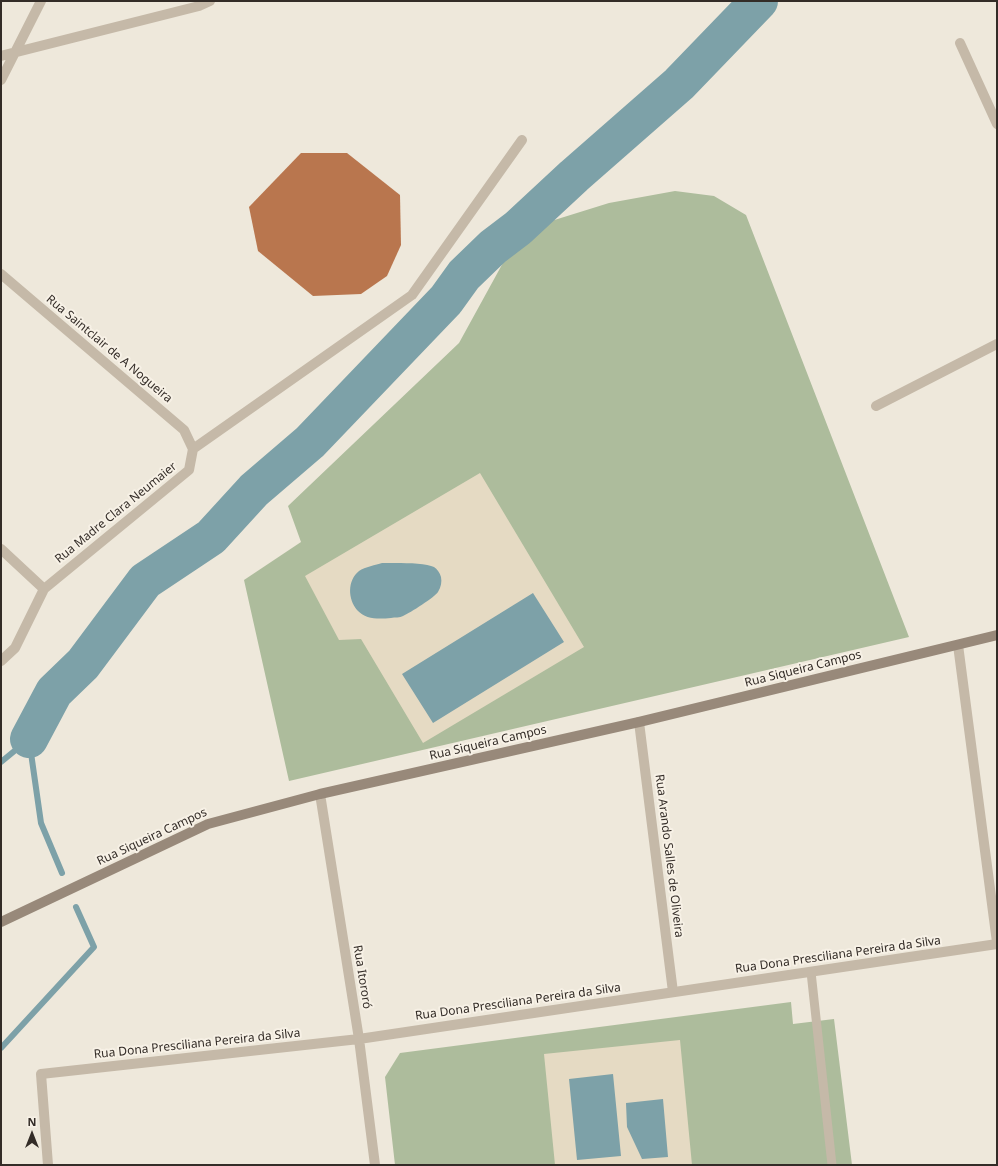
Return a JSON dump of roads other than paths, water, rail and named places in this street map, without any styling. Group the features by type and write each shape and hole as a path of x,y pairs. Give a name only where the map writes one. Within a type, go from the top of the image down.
{"main road":[{"name":"Rua Siqueira Campos","path":"1,922 208,824 320,794 639,722 997,635"}],"street":[{"path":"1,80 42,1"},
{"path":"1,56 199,6 210,1"},
{"path":"960,43 997,124"},
{"path":"193,449 412,295 522,140"},
{"name":"Rua Saintclair de A Nogueira","path":"1,274 184,430 193,449"},
{"path":"876,406 997,344"},
{"name":"Rua Madre Clara Neumaier","path":"44,589 189,470 193,449"},
{"path":"1,549 44,589 15,648 1,661"},
{"path":"958,645 997,943"},
{"name":"Rua Arando Salles de Oliveira","path":"639,722 673,992"},
{"name":"Rua Itororó","path":"320,794 359,1039 375,1165"},
{"name":"Rua Dona Presciliana Pereira da Silva","path":"48,1165 41,1074 359,1039 997,943"}],"lane":[{"path":"811,972 832,1165"}],"water":[{"path":"382,563 430,565 438,571 441,577 439,590 427,601 402,617 377,619 364,616 357,610 352,601 350,590 352,580 359,571"},
{"path":"533,593 564,642 433,723 402,674"},
{"path":"613,1074 621,1156 577,1160 569,1079"},
{"path":"663,1099 668,1157 642,1159 627,1127 626,1103"}],"waterway":[{"path":"29,739 54,692 83,664 145,581 211,537 254,490 310,442 446,300 464,275 493,247 518,228 574,176 679,84 759,1"},
{"path":"1,762 29,739 41,823 62,873"},
{"path":"1,1048 94,947 76,907"}]}
